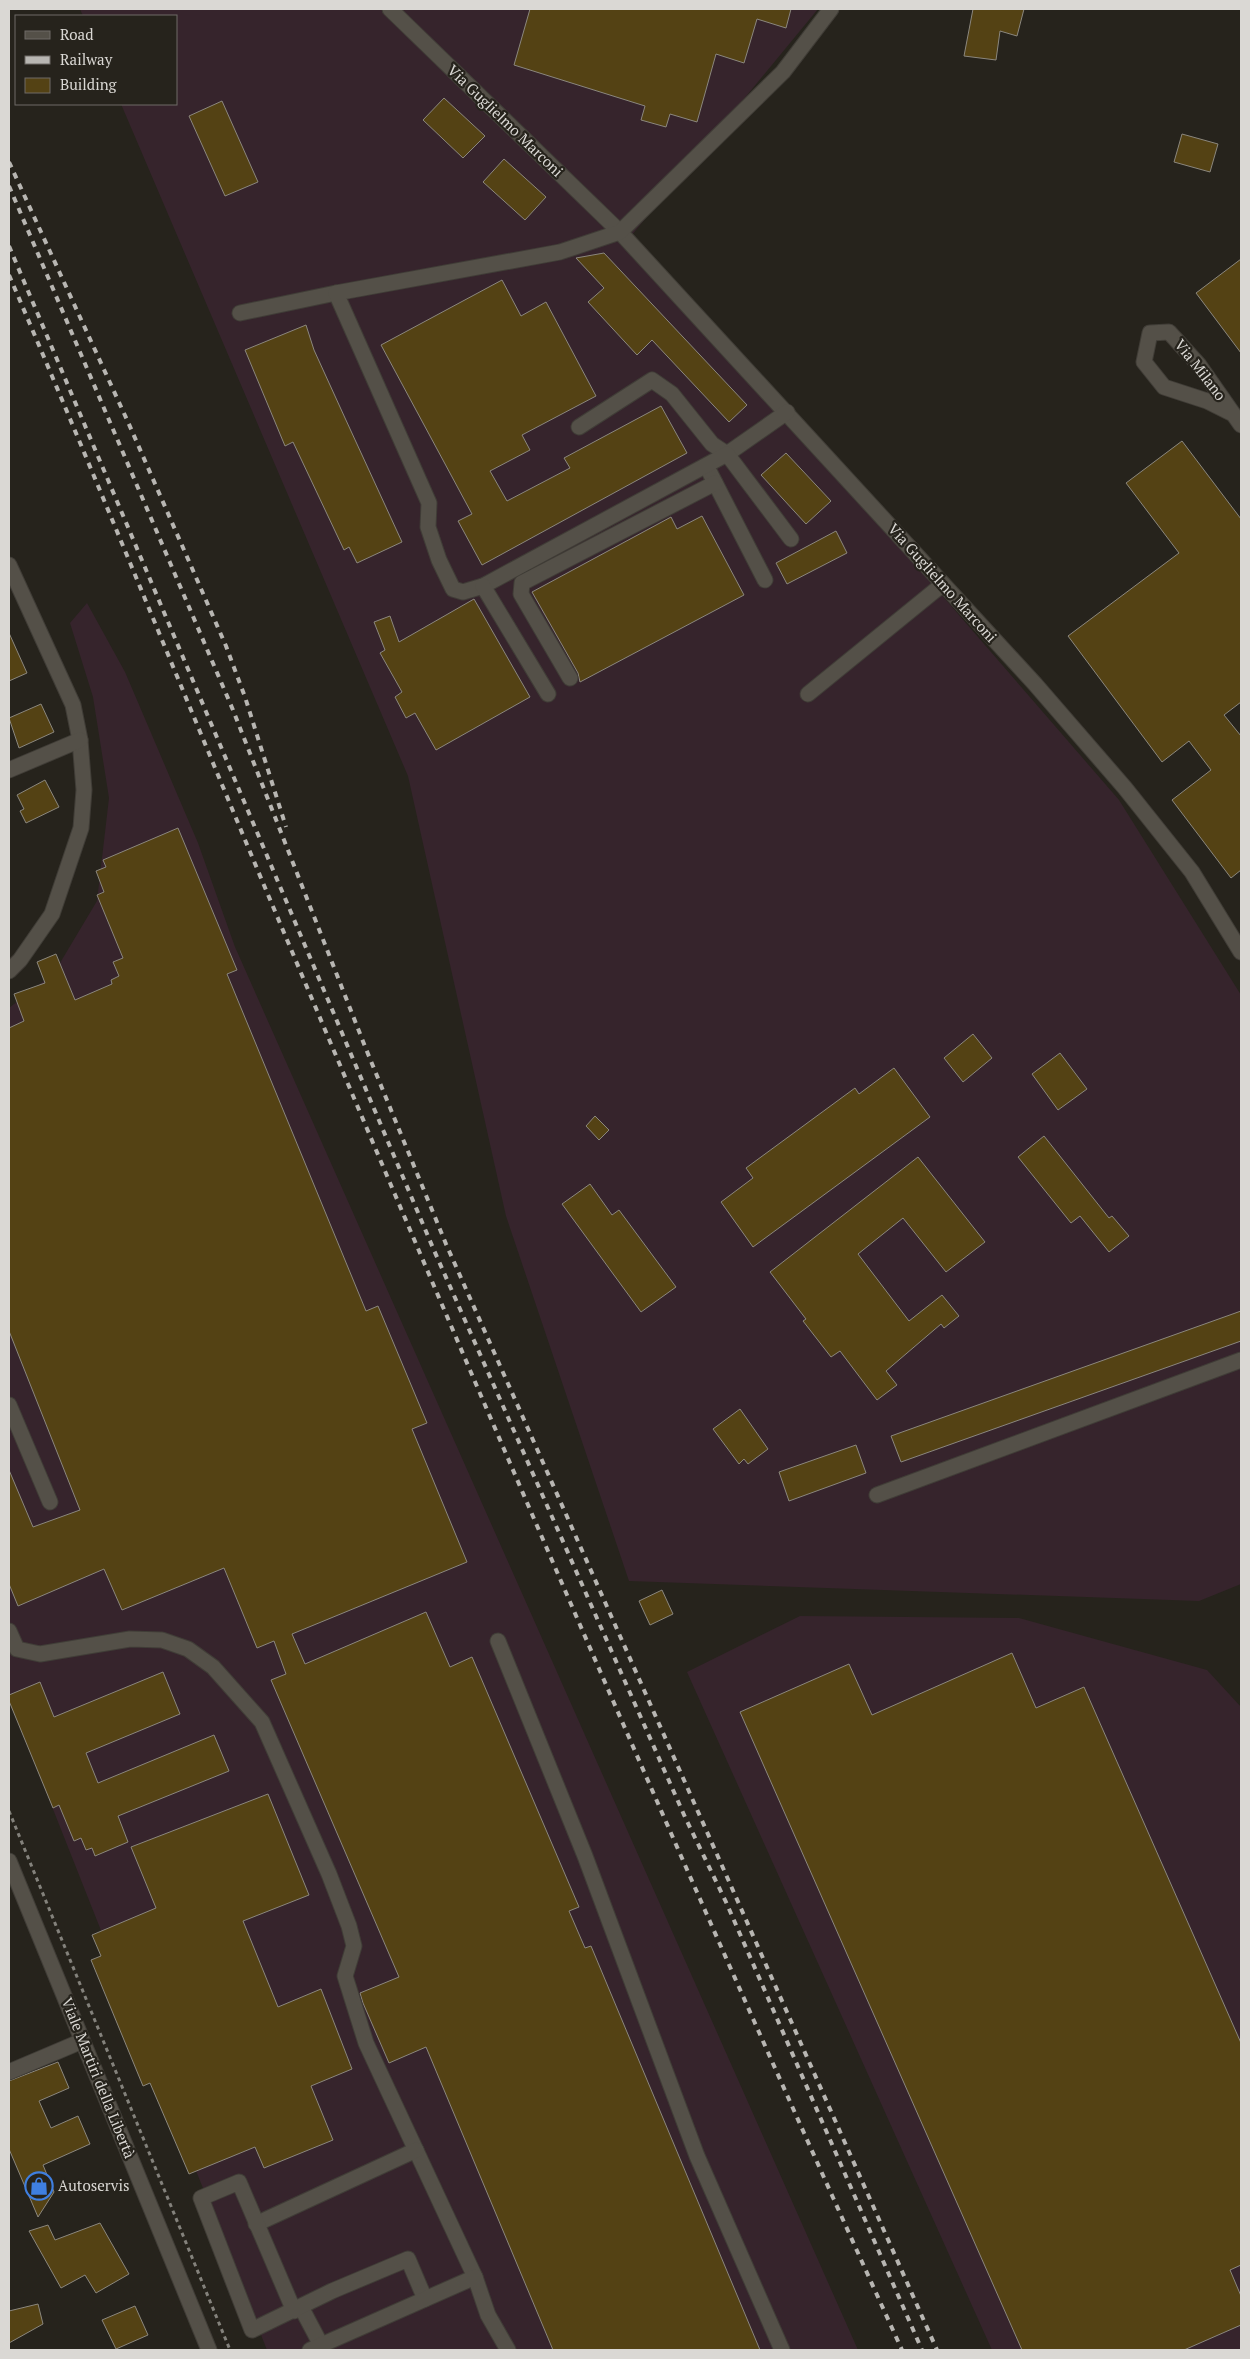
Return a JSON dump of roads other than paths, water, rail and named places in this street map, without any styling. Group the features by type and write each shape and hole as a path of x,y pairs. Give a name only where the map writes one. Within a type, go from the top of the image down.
{"street":[{"name":"Via Guglielmo Marconi","path":"390,9 620,232 943,584 1125,788 1192,872 1241,952"},
{"path":"240,313 336,293 560,252 620,232 783,72 831,9"},
{"path":"336,293 429,503 428,527 439,560 453,589 463,592 484,586 726,454 787,412"},
{"name":"Via Milano","path":"1169,332 1199,365 1237,419 1207,401 1164,387 1144,362 1150,333 1169,332"},
{"path":"579,427 652,380 672,394 712,444 726,454 791,539"},
{"path":"706,465 765,580"},
{"path":"570,678 521,594 522,583 715,483"},
{"path":"9,565 73,705 80,740 84,790 81,828 52,914 20,960 9,971"},
{"path":"808,694 925,601 943,584"},
{"path":"484,586 548,694"},
{"path":"9,770 80,740"},
{"path":"876,1495 1241,1360"},
{"path":"9,1406 50,1502"},
{"path":"9,1631 17,1649 40,1654 130,1639 162,1640 188,1649 213,1667 262,1722 329,1874 349,1926 354,1946 345,1976 366,2043 475,2277 488,2315 508,2350"},
{"path":"498,1640 585,1856 697,2156 782,2350"},
{"name":"Viale Martiri della Libertà","path":"9,1861 209,2350"},
{"path":"9,2072 82,2041"},
{"path":"256,2224 416,2150"},
{"path":"426,2299 408,2259 332,2291 298,2309 252,2330 201,2198 238,2182 256,2224 298,2309 316,2348 426,2299 475,2277"}],"railway":[{"path":"9,162 128,422 226,646 245,697 286,827"},
{"path":"9,186 233,710 366,1049 446,1244 937,2350"},
{"path":"9,246 433,1248 685,1817 726,1902 922,2350"},
{"path":"9,275 285,935 512,1468 666,1822 902,2350"}],"place":[{"name":"Autoservis","path":"39,2186"}]}
